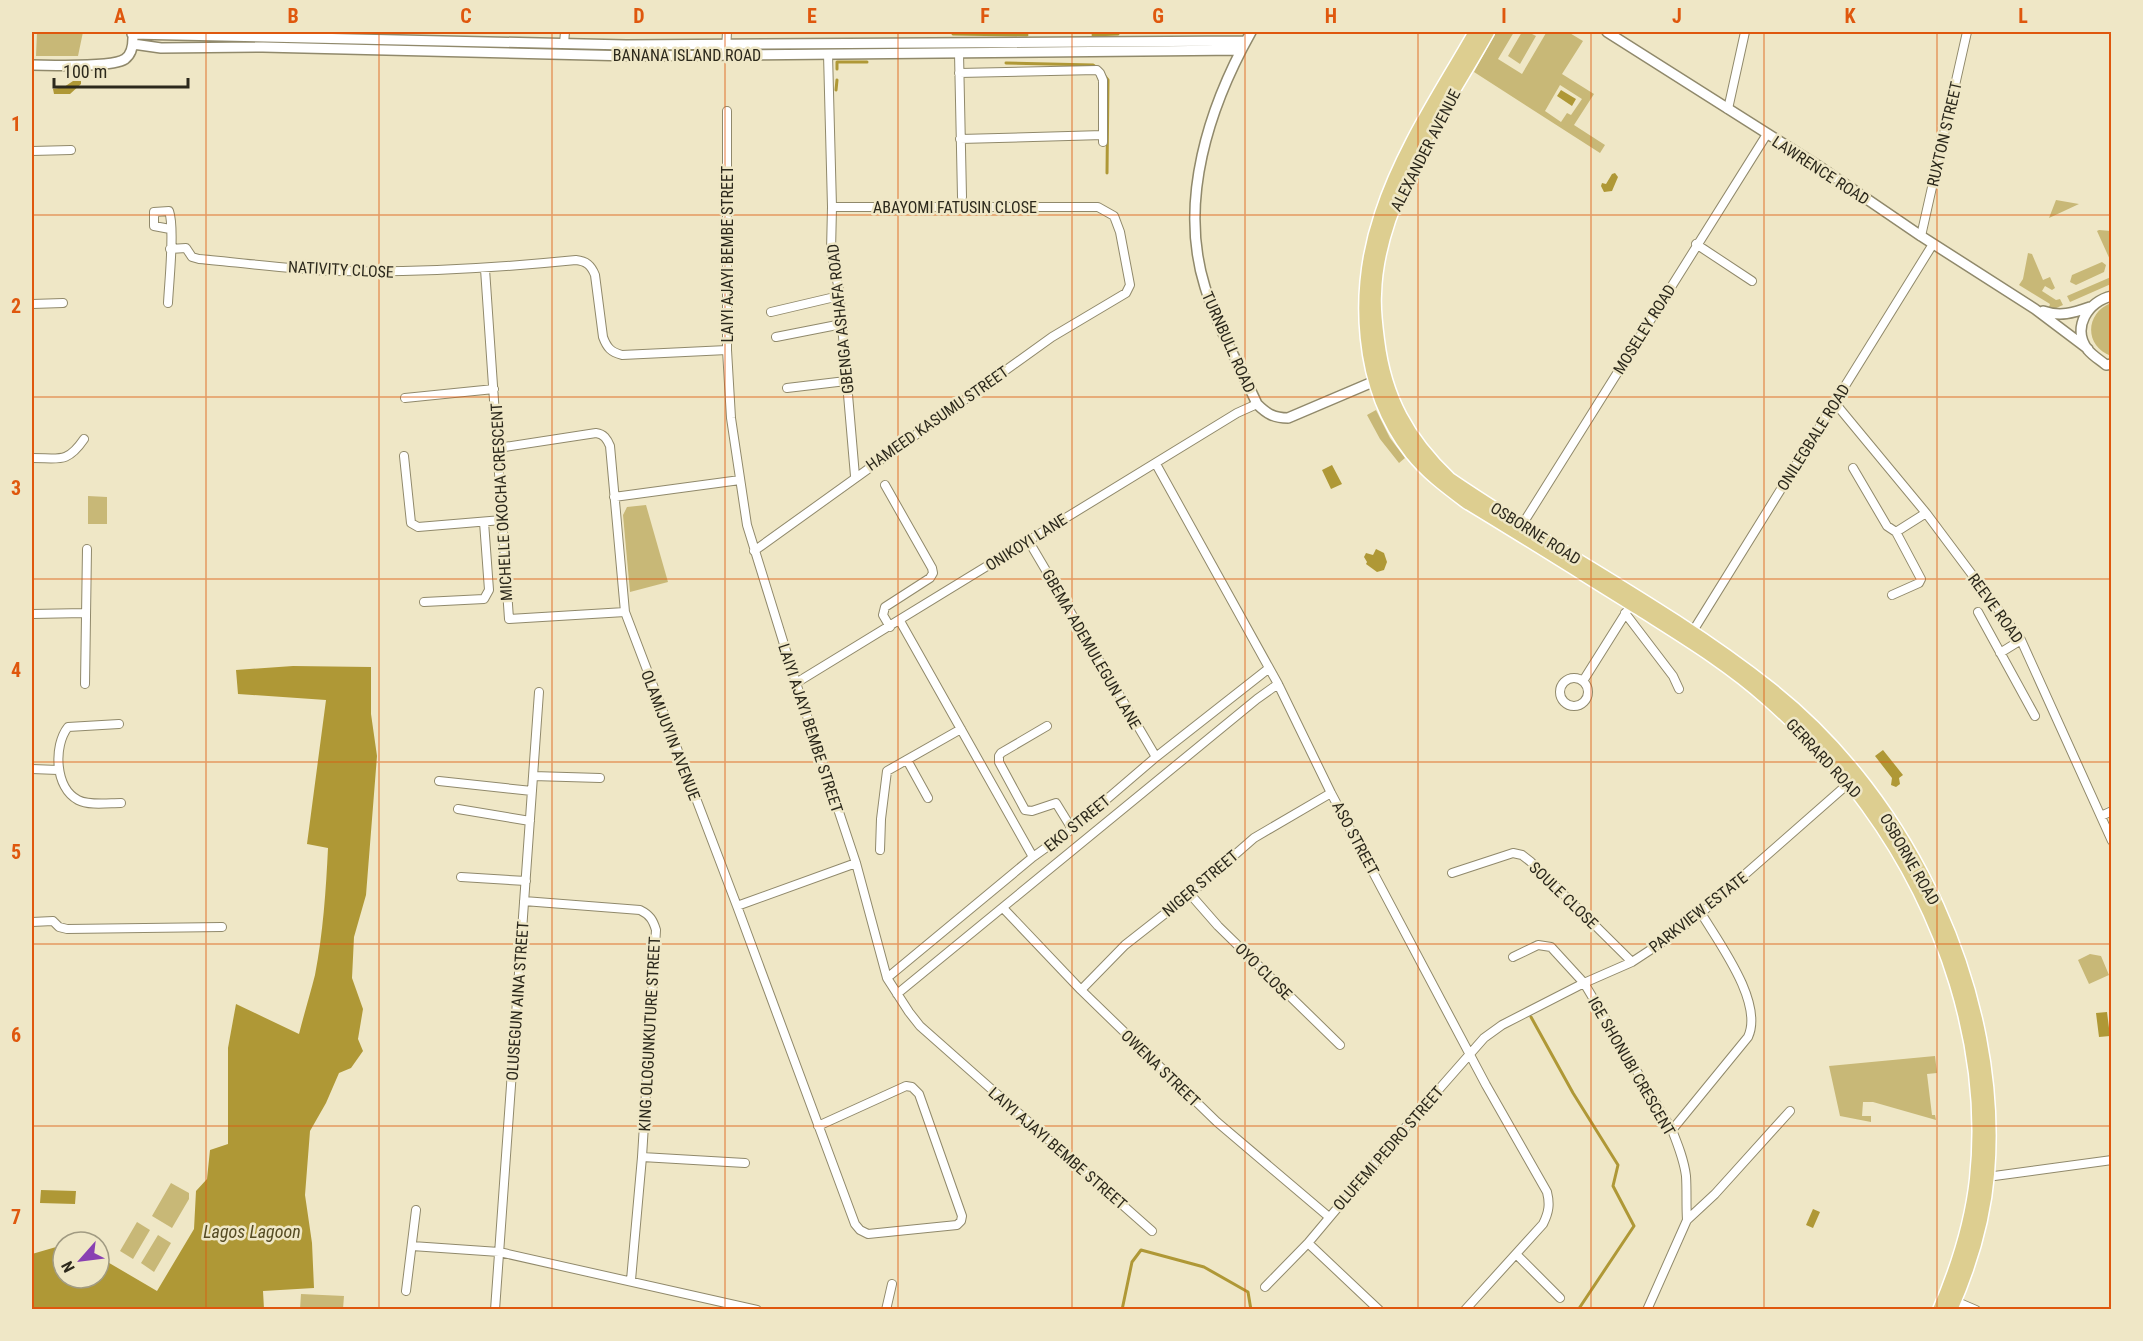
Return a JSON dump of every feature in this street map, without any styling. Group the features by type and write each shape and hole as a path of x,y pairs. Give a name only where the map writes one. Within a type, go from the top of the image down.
{"main road":[{"name":"ALEXANDER AVENUE","path":"1380,381 1366,328 1366,290 1368,268 1381,214 1417,134 1475,32"},
{"name":"ALEXANDER AVENUE","path":"1380,381 1375,293 1379,257 1391,217 1419,153 1488,32"},
{"name":"OSBORNE ROAD","path":"1380,381 1418,445 1450,478 1693,631 1773,690 1809,722 1832,746 1875,799 1924,878 1959,961 1979,1036 1988,1091 1989,1150 1983,1211 1974,1247 1953,1305"},
{"name":"GERRARD ROAD","path":"1380,381 1386,411 1399,436 1436,480 1628,609 1699,648 1766,698 1809,738 1849,783 1884,830 1915,883 1940,937 1971,1047 1975,1078 1978,1131 1976,1182 1972,1208 1957,1264 1939,1310"}],"street":[{"path":"564,44 565,32"},
{"path":"725,54 727,32"},
{"name":"TURNBULL ROAD","path":"1251,32 1221,93 1203,148 1196,190 1196,225 1204,286 1257,404 1266,414 1277,418 1288,418 1380,381"},
{"name":"LAWRENCE ROAD","path":"1607,32 1817,165 1933,244 2035,309 2110,366"},
{"path":"1728,109 1745,32"},
{"name":"RUXTON STREET","path":"1921,236 1967,32"},
{"path":"32,65 86,65 118,62 125,59 133,44 132,33"},
{"name":"BANANA ISLAND ROAD","path":"132,33 564,44 1243,45"},
{"name":"BANANA ISLAND ROAD","path":"133,44 161,48 263,47 632,56 959,53 1243,45"},
{"path":"959,53 962,197"},
{"name":"GBENGA ASHAFA ROAD","path":"828,54 831,252 839,296 855,476"},
{"path":"958,73 1097,70 1103,80 1103,138 960,139"},
{"name":"LAIYI AJAYI BEMBE STREET","path":"727,111 727,350 731,418 740,480 754,551 856,863 887,978 920,1026 1152,1231"},
{"name":"MOSELEY ROAD","path":"1522,525 1767,134"},
{"path":"32,151 71,150"},
{"name":"ABAYOMI FATUSIN CLOSE","path":"832,207 1098,207 1114,216 1120,232 1130,285 1126,293"},
{"path":"168,303 170,229"},
{"path":"1696,244 1752,281"},
{"name":"ONILEGBALE ROAD","path":"1693,631 1933,244"},
{"name":"NATIVITY CLOSE","path":"170,249 186,248 192,257 199,259 334,271 485,269 584,261 592,268 595,275 603,337 606,346 614,353 622,355 727,350"},
{"name":"MICHELLE OKOCHA CRESCENT","path":"485,269 509,619 625,612"},
{"name":"HAMEED KASUMU STREET","path":"754,551 855,476 1052,337 1126,293"},
{"path":"771,312 839,296"},
{"name":"LAWRENCE ROAD","path":"2035,309 2061,315 2070,314 2111,296"},
{"path":"32,304 63,303"},
{"path":"2088,349 2082,339 2081,327 2090,307"},
{"path":"776,337 842,324"},
{"path":"787,388 846,381"},
{"path":"405,398 494,390"},
{"name":"REEVE ROAD","path":"1835,403 1926,513 2021,640 2112,841"},
{"name":"ONIKOYI LANE","path":"796,683 1237,413 1257,404"},
{"name":"OLAMIJUYIN AVENUE","path":"498,448 596,433 601,434 610,446 625,612 737,906 818,1126 855,1224 868,1234 957,1225 961,1221 962,1216 942,1155 919,1094 912,1087 906,1086 818,1126"},
{"path":"32,458 65,458 75,452 84,440"},
{"path":"404,456 413,525 418,527 502,520"},
{"name":"ASO STREET","path":"1156,464 1278,684 1331,793 1486,1085 1547,1192 1550,1204 1544,1224 1516,1254"},
{"path":"1853,468 1887,526 1896,532 1921,579 1919,583 1892,595"},
{"path":"614,497 740,480"},
{"path":"885,485 933,573 930,578 885,607 883,615 890,627"},
{"path":"1896,532 1926,513"},
{"path":"424,602 484,599 487,595 489,590 484,522"},
{"name":"GBEMA ADEMULEGUN LANE","path":"1028,540 1156,757"},
{"path":"86,684 87,549"},
{"path":"1583,681 1628,609 1673,676 1679,689"},
{"path":"1978,612 2035,716"},
{"path":"32,614 85,613"},
{"path":"900,621 1033,857"},
{"path":"2000,653 2021,640"},
{"name":"EKO STREET","path":"887,978 1033,857 1072,829 1156,757 1268,669"},
{"name":"EKO STREET","path":"897,994 1278,684"},
{"name":"OLUSEGUN AINA STREET","path":"495,1310 539,692"},
{"path":"119,724 68,727 61,739 58,770 67,790 81,802 121,803"},
{"path":"1047,726 1001,753 999,762 1025,810 1032,812 1056,802 1072,829"},
{"path":"880,850 887,771 961,729"},
{"path":"907,760 928,798"},
{"path":"32,769 58,770"},
{"path":"533,776 600,778"},
{"path":"439,781 532,791"},
{"name":"PARKVIEW ESTATE","path":"1470,1053 1502,1024 1632,962 1667,939 1701,913 1849,783"},
{"name":"NIGER STREET","path":"1081,990 1125,945 1190,894 1254,837 1331,793"},
{"path":"458,809 530,821"},
{"path":"2101,816 2112,812"},
{"name":"SOULE CLOSE","path":"1452,873 1514,853 1522,855 1632,962"},
{"path":"737,906 856,863"},
{"path":"461,877 526,881"},
{"name":"OYO CLOSE","path":"1190,894 1218,926 1340,1046"},
{"name":"KING OLOGUNKUTURE STREET","path":"524,901 640,910 654,921 656,930 642,1157 631,1280"},
{"name":"OWENA STREET","path":"1003,908 1081,990 1217,1122 1329,1217"},
{"path":"1672,1130 1748,1037 1753,1027 1747,999 1736,972 1701,913"},
{"path":"32,922 53,921 59,927 67,929 222,927"},
{"name":"IGE SHONUBI CRESCENT","path":"1513,957 1538,945 1551,947 1584,983 1672,1130 1681,1152 1686,1178 1685,1196 1688,1220"},
{"name":"OLUFEMI PEDRO STREET","path":"1265,1287 1308,1243 1470,1053"},
{"path":"1647,1310 1688,1220 1715,1194 1790,1111"},
{"path":"642,1157 745,1163"},
{"path":"1987,1177 2112,1160"},
{"path":"406,1291 416,1210"},
{"path":"1308,1243 1379,1310"},
{"path":"412,1246 499,1252 757,1310"},
{"path":"1465,1310 1516,1254 1560,1298"},
{"path":"886,1310 892,1284"},
{"path":"1953,1305 1976,1310"}],"shaded area":[{"path":"37,32 83,32 78,56 36,56"},
{"path":"1496,32 1514,32 1498,59 1522,74 1546,33 1544,32 1568,32 1583,41 1562,74 1594,94 1574,125 1605,145 1600,153 1474,72","holes":["1560,85 1582,99 1571,115 1567,113 1561,122 1545,111"]},
{"path":"1522,32 1536,36 1520,64 1508,56"},
{"path":"2056,200 2079,204 2049,218"},
{"path":"2097,231 2111,231 2111,262"},
{"path":"2028,253 2032,254 2043,280 2050,277 2055,288 2052,290 2045,286 2042,291 2056,300 2060,299 2063,305 2054,309 2049,307 2050,304 2019,285 2023,279"},
{"path":"2102,262 2106,265 2104,272 2076,285 2070,282 2072,275"},
{"path":"2111,277 2111,284 2070,302 2067,296"},
{"path":"2111,303 2111,356 2096,345 2091,330 2096,314"},
{"path":"1376,410 1390,438 1405,458 1399,463 1380,439 1367,415"},
{"path":"88,496 107,497 107,524 88,524"},
{"path":"646,505 668,582 630,592 623,515 627,507"},
{"path":"2090,954 2101,956 2109,975 2089,984 2078,960"},
{"path":"1935,1056 1937,1073 1927,1074 1932,1115 1935,1115 1936,1120 1873,1102 1863,1102 1862,1116 1871,1116 1871,1122 1840,1116 1829,1066"},
{"path":"171,1183 189,1193 189,1199 172,1228 152,1216"},
{"path":"137,1222 150,1230 133,1259 120,1251"},
{"path":"158,1235 171,1243 154,1272 141,1263"},
{"path":"301,1294 344,1296 343,1309 300,1309"}],"water":[{"path":"73,81 81,81 81,84 70,94 54,94 53,89 64,87"},
{"path":"1561,90 1576,99 1572,106 1557,96"},
{"path":"1615,173 1618,177 1612,191 1604,192 1602,183 1606,184"},
{"path":"1332,465 1342,484 1331,489 1322,470"},
{"path":"1376,549 1384,553 1387,562 1384,570 1377,572 1366,564 1364,557 1366,553 1373,555"},
{"name":"Lagos Lagoon","path":"293,666 371,667 371,714 377,756 366,895 354,937 352,978 363,1009 358,1039 363,1051 351,1068 339,1073 310,1131 305,1195 312,1243 314,1288 263,1291 264,1309 32,1309 32,1254 51,1248 51,1290 111,1290 111,1264 157,1291 194,1229 196,1191 207,1179 210,1150 228,1144 228,1048 236,1004 299,1034 315,975 325,896 328,848 307,844 326,700 238,694 236,670"},
{"path":"1883,750 1903,775 1899,778 1900,784 1896,787 1891,785 1892,778 1875,756"},
{"path":"2107,1012 2110,1036 2099,1037 2096,1013"},
{"path":"41,1190 76,1191 75,1204 40,1203"},
{"path":"1813,1209 1820,1212 1813,1228 1806,1225"}],"waterway":[{"path":"953,32 953,34 1027,35"},
{"path":"1093,35 1118,34"},
{"path":"837,69 837,62 867,62"},
{"path":"1006,63 1093,65 1097,68"},
{"path":"1104,75 1108,80 1107,173"},
{"path":"836,90 837,80"},
{"path":"1531,1017 1573,1093 1618,1165 1613,1186 1634,1226 1578,1310"},
{"path":"1122,1310 1132,1262 1141,1250 1204,1267 1248,1292 1251,1310"}]}
